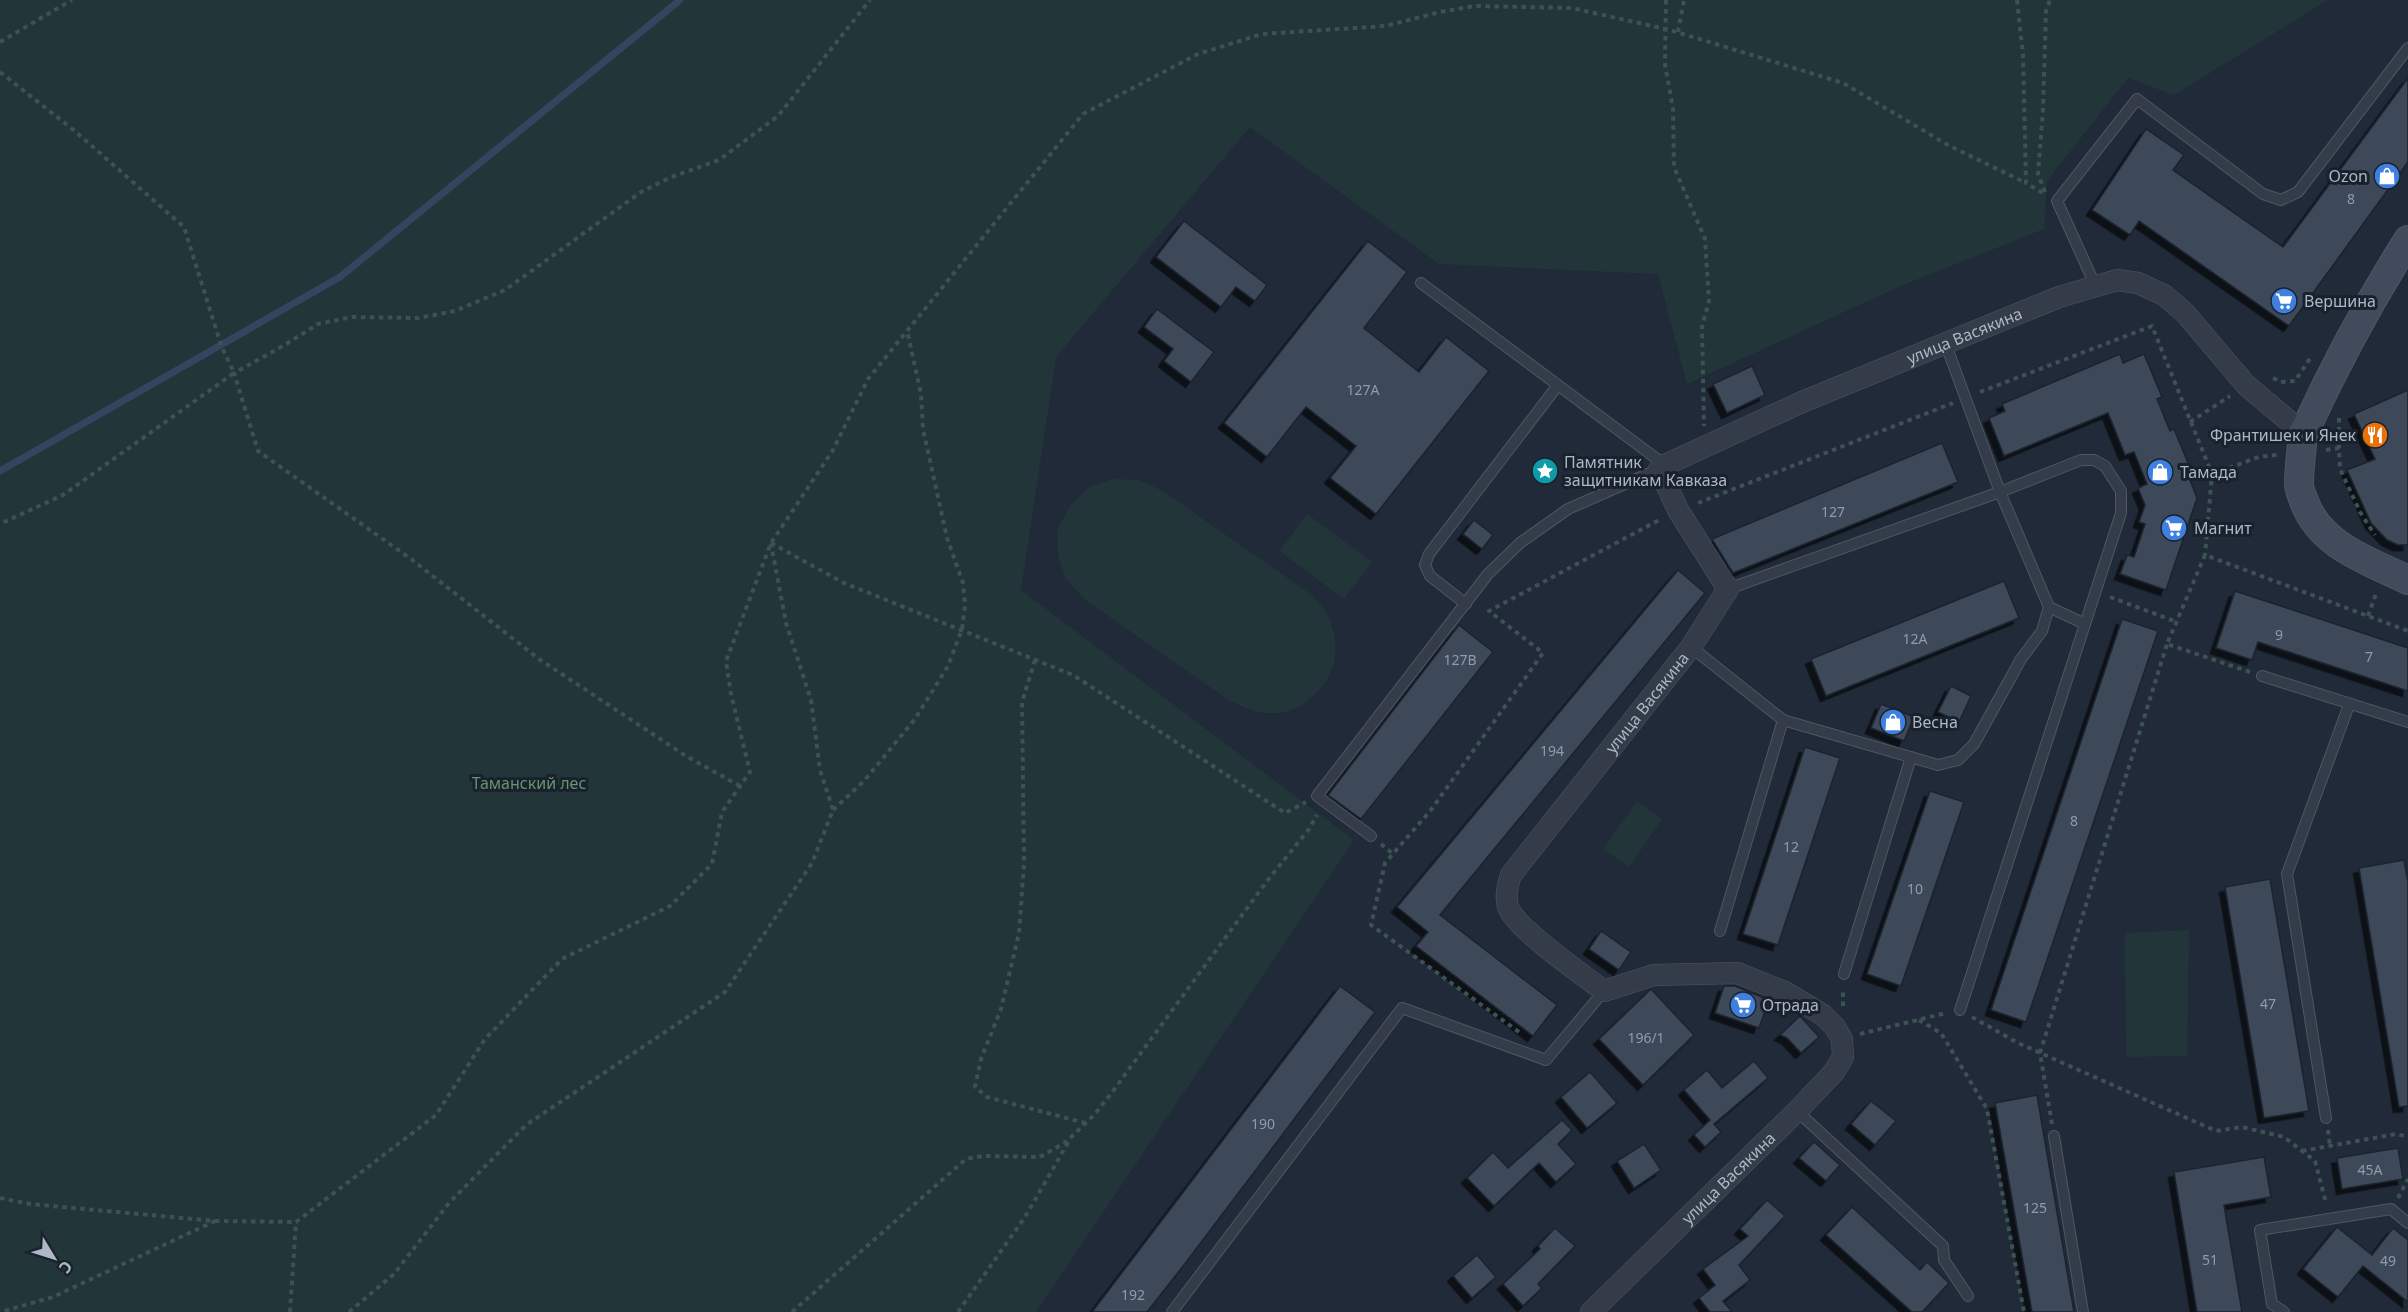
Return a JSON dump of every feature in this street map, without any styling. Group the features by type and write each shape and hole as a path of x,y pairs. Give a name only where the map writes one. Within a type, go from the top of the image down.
{"street":[{"path":"2408,240 2332,372 2303,433 2299,486 2308,511 2321,530 2368,562 2408,580"},
{"name":"улица Васякина","path":"1662,467 1802,402 2059,297 2117,280 2139,283 2164,295 2185,313 2246,385 2303,433"},
{"path":"1662,467 1678,510 1728,589"},
{"name":"улица Васякина","path":"1604,991 1520,924 1509,909 1506,891 1511,875 1691,647 1728,589"},
{"path":"1604,991 1654,975 1737,972 1785,992 1823,1015 1835,1027 1842,1039"},
{"name":"улица Васякина","path":"1591,1312 1834,1072 1843,1057 1842,1039"}],"lane":[{"path":"2096,286 2057,201 2137,99 2263,194 2281,200 2298,192 2408,48"},
{"path":"1371,836 1321,799 1488,574 1520,543 1568,509 1662,467 1558,385 1421,283"},
{"path":"1691,647 1783,720 1938,765 1958,760 1974,744 2021,660 2042,631 2049,607 2000,492 1946,345"},
{"path":"1466,604 1430,576 1425,565 1429,554 1558,385"},
{"path":"1728,589 2000,492 2081,460 2094,460 2105,466 2121,491 2121,513 1960,1010"},
{"path":"2049,607 2085,624"},
{"path":"2262,676 2408,722"},
{"path":"2326,1118 2288,874 2349,705"},
{"path":"1720,931 1783,720"},
{"path":"1844,974 1911,757"},
{"path":"1172,1312 1402,1008 1546,1060 1604,991"},
{"path":"1797,1111 1943,1246 1944,1260 1968,1296"},
{"path":"2055,1136 2083,1312"},
{"path":"2284,1312 2272,1304 2260,1230 2391,1209 2408,1223"}],"path":[{"path":"0,42 72,0"},
{"path":"0,524 63,495 234,373 318,324 352,317 418,318 455,311 505,290 640,192 669,178 719,160 778,116 870,0"},
{"path":"1475,6 1481,0"},
{"path":"1666,0 1665,64 1673,109 1674,166 1705,239 1709,301 1702,327 1702,412 1706,447"},
{"path":"1678,32 1684,0"},
{"path":"2017,0 2023,55 2026,183"},
{"path":"2045,194 2038,174 2043,110 2046,10 2050,0"},
{"path":"0,1198 30,1204 215,1221 296,1222 436,1115 485,1039 562,959 670,906 712,864 722,812 750,772 731,694 726,661 771,543 833,450 868,379 1083,114 1198,54 1262,34 1385,26 1475,6 1572,8 1678,32 1843,83 1948,145 2026,183 2057,201"},
{"path":"0,72 76,132 184,227 258,451 411,559 539,659 686,756 741,786"},
{"path":"349,1312 394,1274 449,1203 526,1125 725,992 812,862 833,810 864,781 915,719 948,666 962,629 965,605 963,583 947,538 923,429 921,394 907,330"},
{"path":"2190,422 2246,385 2260,373 2267,372 2281,382 2295,381 2314,352"},
{"path":"771,543 844,583 1073,675 1285,813 1321,799"},
{"path":"771,543 786,623 811,700 820,770 833,810"},
{"path":"2055,1136 2040,1053 2167,644 2205,555 2408,631"},
{"path":"2096,592 2177,622"},
{"path":"2167,644 2262,676"},
{"path":"1035,660 1022,702 1024,864 1019,933 1001,1009 981,1059 975,1087 987,1097 1086,1123"},
{"path":"792,1312 966,1159 984,1156 1040,1156 1066,1142 1086,1123 1113,1091 1267,881 1309,829 1321,799"},
{"path":"1842,1039 1960,1010 2018,1043 2216,1131 2242,1127 2284,1137 2314,1161 2331,1219"},
{"path":"1918,1019 1941,1033 1987,1109 2024,1312"},
{"path":"2301,1151 2396,1134 2408,1137"},
{"path":"958,1312 1025,1217 1072,1136"},
{"path":"2,1312 53,1297 215,1221"},
{"path":"290,1312 296,1222"}],"green space":[{"name":"Таманский лес","path":"0,0 2328,0 2174,95 2128,78 2047,181 2044,229 1903,285 1687,384 1658,274 1439,264 1250,127 1056,357 1021,590 1354,840 1036,1312 0,1312"},
{"path":"1113,479 1139,480 1163,491 1309,593 1319,603 1332,625 1336,651 1331,672 1313,696 1297,707 1279,713 1260,712 1230,701 1084,599 1066,579 1058,555 1057,530 1070,506 1089,487"},
{"path":"1307,514 1372,562 1344,599 1279,551"},
{"path":"1637,801 1662,819 1629,867 1603,849"},
{"path":"2189,930 2187,1056 2126,1057 2125,933"}],"building":[{"path":"2408,78 2408,162 2289,326 2139,221 2130,235 2092,210 2146,129 2184,155 2173,170 2283,247"},
{"path":"1184,221 1267,285 1255,301 1236,287 1221,307 1156,257"},
{"path":"1368,241 1407,272 1364,328 1419,372 1446,337 1489,371 1376,514 1330,478 1356,446 1306,407 1267,457 1224,423"},
{"path":"1157,309 1214,352 1191,382 1164,361 1173,349 1144,327"},
{"path":"2120,354 2123,363 2144,354 2162,397 2157,399 2170,431 2174,429 2191,470 2187,472 2197,498 2166,590 2120,574 2127,555 2134,557 2145,524 2139,522 2145,505 2138,488 2147,484 2134,452 2125,455 2108,413 2004,456 1989,418 2005,411 2002,404"},
{"path":"1752,366 1765,395 1727,413 1713,384"},
{"path":"2408,390 2408,545 2398,545 2387,540 2371,523 2347,470 2375,459 2354,414"},
{"path":"1942,443 1958,482 1733,573 1712,539"},
{"path":"1474,520 1493,535 1482,549 1463,534"},
{"path":"1678,570 1705,593 1440,915 1557,1005 1533,1036 1416,946 1428,932 1397,907"},
{"path":"2004,581 2019,618 1826,696 1811,659"},
{"path":"2235,591 2408,648 2408,691 2258,642 2252,660 2216,648"},
{"path":"2122,619 2158,631 2026,1022 1991,1010"},
{"path":"1459,625 1493,652 1361,819 1328,795"},
{"path":"1951,686 1971,696 1959,722 1938,712"},
{"name":"Весна","path":"1881,704 1914,717 1904,741 1871,728"},
{"path":"1805,747 1840,758 1778,945 1743,934"},
{"path":"1930,791 1964,802 1901,986 1867,974"},
{"path":"2404,860 2408,882 2408,1106 2399,1107 2359,868"},
{"path":"2270,879 2309,1111 2264,1118 2225,887"},
{"path":"1601,931 1631,952 1619,970 1589,949"},
{"path":"1340,986 1375,1012 1187,1261 1147,1312 1092,1312"},
{"name":"Отрада","path":"1724,986 1735,986 1769,1000 1759,1028 1715,1013"},
{"path":"1651,989 1694,1035 1643,1085 1599,1039"},
{"path":"1800,1016 1819,1037 1801,1053 1787,1038 1780,1035"},
{"path":"1754,1061 1768,1078 1714,1124 1721,1132 1705,1147 1694,1135 1710,1120 1684,1090 1707,1070 1722,1088"},
{"path":"1590,1072 1617,1103 1587,1128 1561,1097"},
{"path":"2037,1095 2074,1312 2032,1312 1995,1103"},
{"path":"1871,1101 1896,1121 1875,1145 1851,1124"},
{"path":"1562,1120 1572,1130 1558,1144 1576,1164 1556,1182 1539,1163 1494,1206 1467,1178 1493,1152 1508,1168"},
{"path":"1814,1142 1840,1165 1826,1181 1799,1158"},
{"path":"1644,1144 1661,1170 1634,1188 1617,1161"},
{"path":"2398,1148 2403,1179 2342,1189 2337,1158"},
{"path":"2264,1157 2271,1197 2224,1205 2242,1312 2197,1312 2174,1172"},
{"path":"1767,1200 1785,1216 1739,1265 1750,1280 1723,1301 1732,1312 1710,1312 1699,1298 1715,1285 1703,1269 1748,1236 1740,1229"},
{"path":"1852,1207 1920,1270 1927,1262 1949,1283 1922,1312 1912,1312 1826,1235"},
{"path":"2337,1227 2372,1255 2393,1228 2408,1240 2408,1302 2363,1266 2338,1297 2303,1269"},
{"path":"1555,1228 1575,1246 1538,1284 1542,1288 1523,1306 1503,1284 1540,1249 1538,1246"},
{"path":"1477,1255 1496,1277 1472,1298 1453,1276"}],"waterway":[{"path":"0,471 340,277 680,0"}],"place":[{"name":"Ozon","path":"2387,176"},
{"name":"Вершина","path":"2284,301"},
{"name":"Франтишек и Янек","path":"2375,435"},
{"name":"Памятник защитникам Кавказа","path":"1545,471"},
{"name":"Тамада","path":"2160,472"},
{"name":"Магнит","path":"2174,528"},
{"name":"Весна","path":"1893,722"},
{"name":"Отрада","path":"1743,1005"}]}
